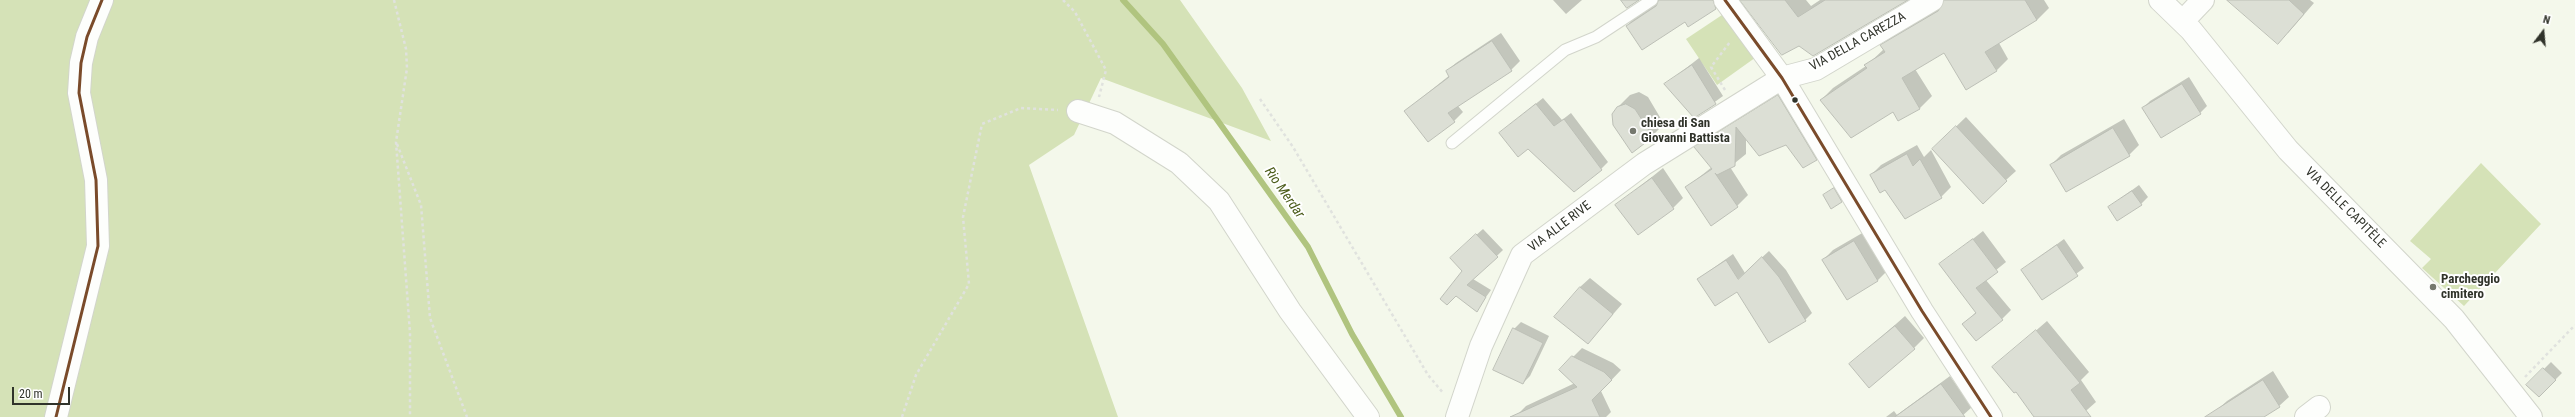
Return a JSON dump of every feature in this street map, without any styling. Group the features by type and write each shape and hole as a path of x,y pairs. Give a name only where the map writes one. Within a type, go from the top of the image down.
{"street":[{"path":"56,417 98,246 96,180 79,93 81,63 87,37 102,0"},
{"path":"1725,0 1782,78 1922,311 1991,417"},
{"name":"VIA DELLA CAREZZA","path":"1723,115 1782,78 1816,69 1932,0"},
{"name":"VIA DELLE CAPITÈLE","path":"2160,0 2183,21 2288,150 2454,320 2512,390 2531,417"},
{"path":"2183,21 2203,0"},
{"path":"1086,114 1115,123 1179,163 1219,202 1290,311 1368,417"},
{"name":"VIA ALLE RIVE","path":"1459,415 1481,346 1522,255 1644,164 1723,115"}],"lane":[{"path":"1452,143 1565,50 1596,37 1652,0"}],"path":[{"path":"394,0 406,49 406,68 396,142 410,333 410,417"},
{"path":"902,417 916,375 969,284 963,217 982,124 1021,108 1086,114 1106,70 1075,12 1063,0"},
{"path":"1720,83 1711,66 1727,44 1748,32"},
{"path":"1260,99 1293,147 1428,374 1459,415"},
{"path":"396,142 421,205 430,318 467,417"},
{"path":"2512,390 2575,325"}],"green space":[{"path":"0,0 1180,0 1242,88 1271,141 1101,78 1074,135 1029,165 1118,417 0,417"},
{"path":"1725,13 1759,55 1717,85 1686,39"},
{"path":"2481,163 2541,224 2464,306 2422,268 2431,259 2410,241"}],"building":[{"path":"1621,0 1639,0 1627,8"},
{"path":"1659,0 1713,0 1716,9 1688,27 1685,22 1642,50 1626,26 1656,6"},
{"path":"1740,0 1785,0 1798,17 1825,0 1908,0 1813,56 1799,46 1782,55"},
{"path":"1944,0 2025,0 2037,20 1985,52 1997,71 1966,90 1944,53 1902,78 1920,109 1898,121 1893,112 1851,138 1820,100 1867,68 1864,65 1885,52 1880,45 1938,11"},
{"path":"2227,0 2289,0 2304,14 2278,44"},
{"path":"1492,41 1512,71 1448,113 1455,122 1428,142 1404,111 1449,77 1446,71"},
{"path":"1692,65 1716,104 1694,118 1664,84"},
{"path":"2182,84 2201,114 2161,138 2142,108"},
{"path":"1778,95 1817,160 1803,168 1786,145 1759,156 1736,127 1735,166 1717,175 1715,173 1738,207 1711,226 1685,187 1712,169 1694,147"},
{"path":"1536,104 1554,126 1564,119 1602,170 1574,192 1528,149 1518,157 1499,133"},
{"name":"chiesa di San Giovanni Battista","path":"1626,104 1635,109 1653,137 1632,153 1613,125 1612,114 1617,107"},
{"path":"1956,126 2007,181 1983,204 1932,149"},
{"path":"2113,128 2130,156 2066,192 2050,165"},
{"path":"1907,154 1913,166 1920,159 1942,198 1905,219 1885,190 1880,193 1870,175"},
{"path":"1652,178 1674,209 1638,235 1615,205"},
{"path":"1834,188 1842,202 1831,209 1823,195"},
{"path":"2132,191 2142,205 2117,221 2108,207"},
{"path":"1476,234 1498,257 1467,285 1486,297 1477,312 1456,296 1447,305 1440,299 1462,271 1450,258"},
{"path":"1973,239 1998,272 1976,288 2003,320 1976,341 1962,324 1976,313 1939,264"},
{"path":"1854,241 1878,281 1847,300 1822,260"},
{"path":"2057,245 2078,276 2042,300 2021,270"},
{"path":"1762,257 1779,277 1806,321 1769,343 1737,292 1715,306 1697,279 1726,260 1738,279"},
{"path":"1580,287 1613,314 1588,344 1554,317"},
{"path":"1895,326 1915,349 1869,388 1849,364"},
{"path":"1513,328 1543,343 1523,384 1493,370"},
{"path":"2036,330 2080,383 2071,390 2091,417 2034,417 2016,392 2014,393 1992,367"},
{"path":"1572,356 1604,372 1612,380 1592,400 1600,417 1510,417 1577,387 1559,370"},
{"path":"2543,368 2556,380 2539,397 2526,385"},
{"path":"2263,380 2280,407 2264,417 2205,417"},
{"path":"1941,384 1965,417 1895,417"}],"waterway":[{"name":"Rio Merdar","path":"1123,0 1163,44 1308,247 1352,334 1401,417"}],"transit line":[{"path":"56,417 98,246 96,180 79,93 81,63 87,37 102,0"},
{"path":"1725,0 1782,78 1922,311 1991,417"}],"place":[{"name":"chiesa di San Giovanni Battista","path":"1633,131"},
{"name":"Parcheggio cimitero","path":"2433,287"}]}
